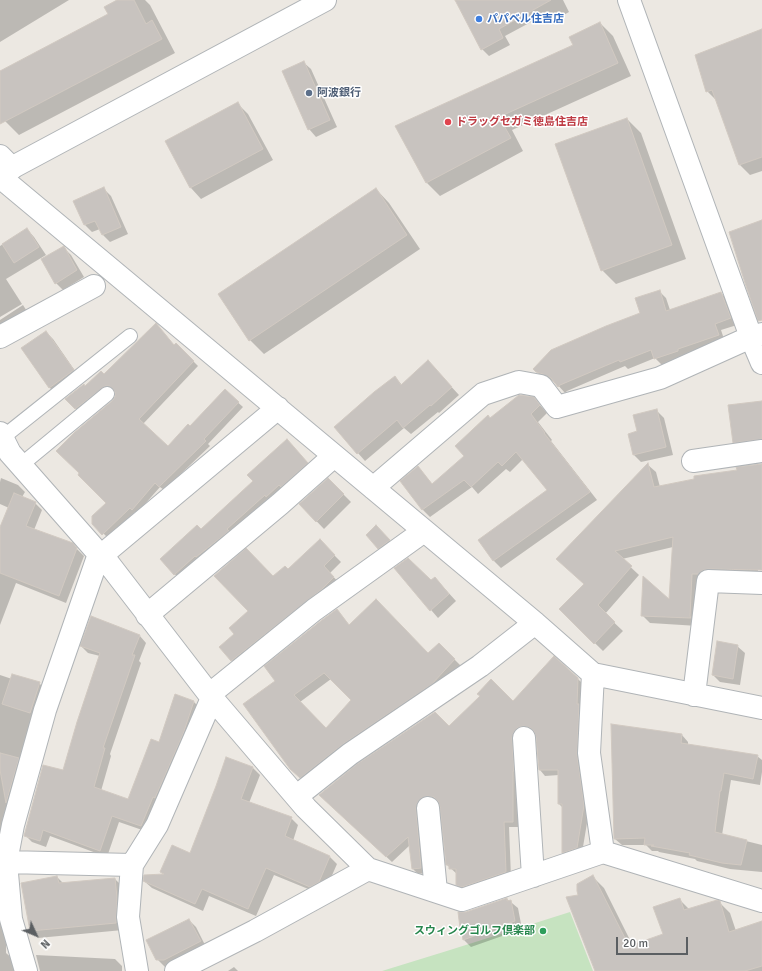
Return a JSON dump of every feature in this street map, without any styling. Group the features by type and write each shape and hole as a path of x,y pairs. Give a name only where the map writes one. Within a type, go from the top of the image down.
{"street":[{"path":"325,0 3,169 334,456 535,623 593,674 762,708"},
{"path":"629,0 756,336 762,363"},
{"path":"0,338 94,286"},
{"path":"373,488 484,394 519,382 534,384 541,386 557,407 660,378 756,336"},
{"path":"26,971 11,919 3,862 45,710 100,555 278,408"},
{"path":"1,438 10,453 100,555 211,696 297,796 368,869 462,900 603,852 762,901"},
{"path":"693,461 762,451"},
{"path":"147,615 280,504 334,456"},
{"path":"137,971 128,917 132,865 157,825 211,696 314,610 424,530"},
{"path":"694,695 708,582 762,583"},
{"path":"297,796 350,754 480,666 535,623"},
{"path":"593,674 589,753 603,852"},
{"path":"524,738 533,876"},
{"path":"428,808 436,891"},
{"path":"3,862 132,865"},
{"path":"176,971 255,931 368,869"}],"lane":[{"path":"1,438 130,336"},
{"path":"21,465 107,394"}],"green space":[{"name":"スウィングゴルフ倶楽部","path":"570,912 593,971 382,971 450,950"}],"building":[{"path":"117,0 134,0 146,24 152,20 162,39 0,124 0,71 108,14 104,7"},
{"path":"455,0 551,0 499,29 503,38 481,50"},
{"path":"600,22 618,63 499,117 511,138 426,183 395,126 573,45 569,37"},
{"path":"762,29 762,157 739,165 712,90 706,92 695,55"},
{"path":"304,61 330,120 308,130 282,71"},
{"path":"238,102 263,149 190,188 165,141"},
{"path":"627,118 672,245 601,271 555,144"},
{"path":"104,187 121,227 102,235 95,221 84,225 73,201"},
{"path":"376,188 407,235 249,341 218,294"},
{"path":"762,220 762,320 758,321 729,232"},
{"path":"27,228 39,247 14,263 2,244"},
{"path":"64,246 77,270 55,284 41,259"},
{"path":"660,290 666,311 721,292 731,318 715,324 719,335 654,359 651,350 620,362 619,360 558,387 551,378 536,372 533,369 551,350 640,313 635,298"},
{"path":"156,323 174,345 176,343 194,361 139,419 168,446 188,424 190,426 225,389 239,402 204,439 206,441 159,487 155,483 132,510 130,508 102,535 92,524 92,516 106,503 78,475 79,473 56,451 75,432 112,401 115,397 115,392 110,386 105,386 75,409 65,399 84,384 85,386 101,371 104,374"},
{"path":"46,331 74,370 49,388 21,348"},
{"path":"428,360 452,387 403,428 397,420 357,454 334,427 395,376 401,385"},
{"path":"519,395 534,397 540,405 531,414 590,492 493,561 478,540 547,490 516,452 502,466 498,462 471,487 464,480 422,510 400,481 418,466 432,484 464,456 455,446 488,415 490,418"},
{"path":"762,401 762,439 733,443 728,405"},
{"path":"657,409 666,447 633,455 628,434 637,431 633,415"},
{"path":"287,439 308,463 281,487 279,485 266,497 265,495 227,529 229,531 196,557 195,556 174,575 160,559 197,525 201,529 253,481 247,475"},
{"path":"648,463 654,487 694,479 694,476 737,470 736,467 762,464 762,570 708,569 703,570 698,574 692,574 691,618 641,616 643,576 669,599 673,537 615,551 632,566 598,605 615,622 594,644 559,609 584,584 556,559"},
{"path":"328,478 344,494 316,522 299,504"},
{"path":"14,493 36,502 26,526 73,543 77,548 59,596 0,573 0,527"},
{"path":"376,525 390,540 378,549 366,535"},
{"path":"320,539 335,555 324,566 334,577 322,589 231,661 219,647 234,634 229,628 248,611 214,576 246,548 273,576 285,566 288,569"},
{"path":"408,558 431,580 435,577 449,594 430,611 394,568"},
{"path":"376,599 428,653 439,643 455,659 432,684 343,744 300,778 290,769 243,704 275,681 264,666 322,620 337,609 349,625","holes":["324,673 351,700 326,728 294,695"]},
{"path":"91,616 140,635 132,655 135,655 103,748 105,748 94,787 128,799 151,739 159,742 175,694 194,701 183,734 141,826 112,816 100,851 43,830 40,841 24,836 43,765 63,770 100,653 80,646"},
{"path":"717,641 738,645 733,679 712,675"},
{"path":"554,656 578,678 577,704 579,704 577,755 584,805 577,848 562,853 562,804 558,804 558,770 539,770 536,737 534,731 529,727 523,726 517,728 513,733 512,738 514,771 513,822 504,822 506,872 462,887 456,885 456,869 449,869 449,865 446,865 440,807 438,801 434,797 427,796 421,798 417,803 416,809 421,868 412,869 408,837 386,857 319,795 357,764 435,712 449,726 480,696 477,694 491,679 513,701"},
{"path":"12,674 40,682 30,713 2,704"},
{"path":"611,724 682,734 681,743 758,755 753,779 724,773 720,791 715,832 747,840 741,865 722,863 689,855 690,853 651,846 654,845 644,845 645,838 614,839"},
{"path":"0,753 19,758 6,803 0,770"},
{"path":"226,757 253,767 241,799 292,817 285,836 330,856 319,882 310,887 266,868 248,909 202,889 195,904 143,881 144,875 164,874 160,872 172,845 190,853"},
{"path":"593,875 629,946 663,934 653,907 680,898 684,910 717,900 720,901 729,932 762,921 762,966 745,971 595,971 566,897 578,895 577,884"},
{"path":"57,876 59,883 115,878 117,898 116,923 30,931 21,883"},
{"path":"507,898 507,901 511,900 515,921 463,940 458,912 466,912"},
{"path":"189,919 201,941 164,960 156,960 146,940"}],"place":[{"name":"パパベル住吉店","path":"479,19"},
{"name":"阿波銀行","path":"309,93"},
{"name":"ドラッグセガミ徳島住吉店","path":"448,122"},
{"name":"スウィングゴルフ倶楽部","path":"543,931"}]}
